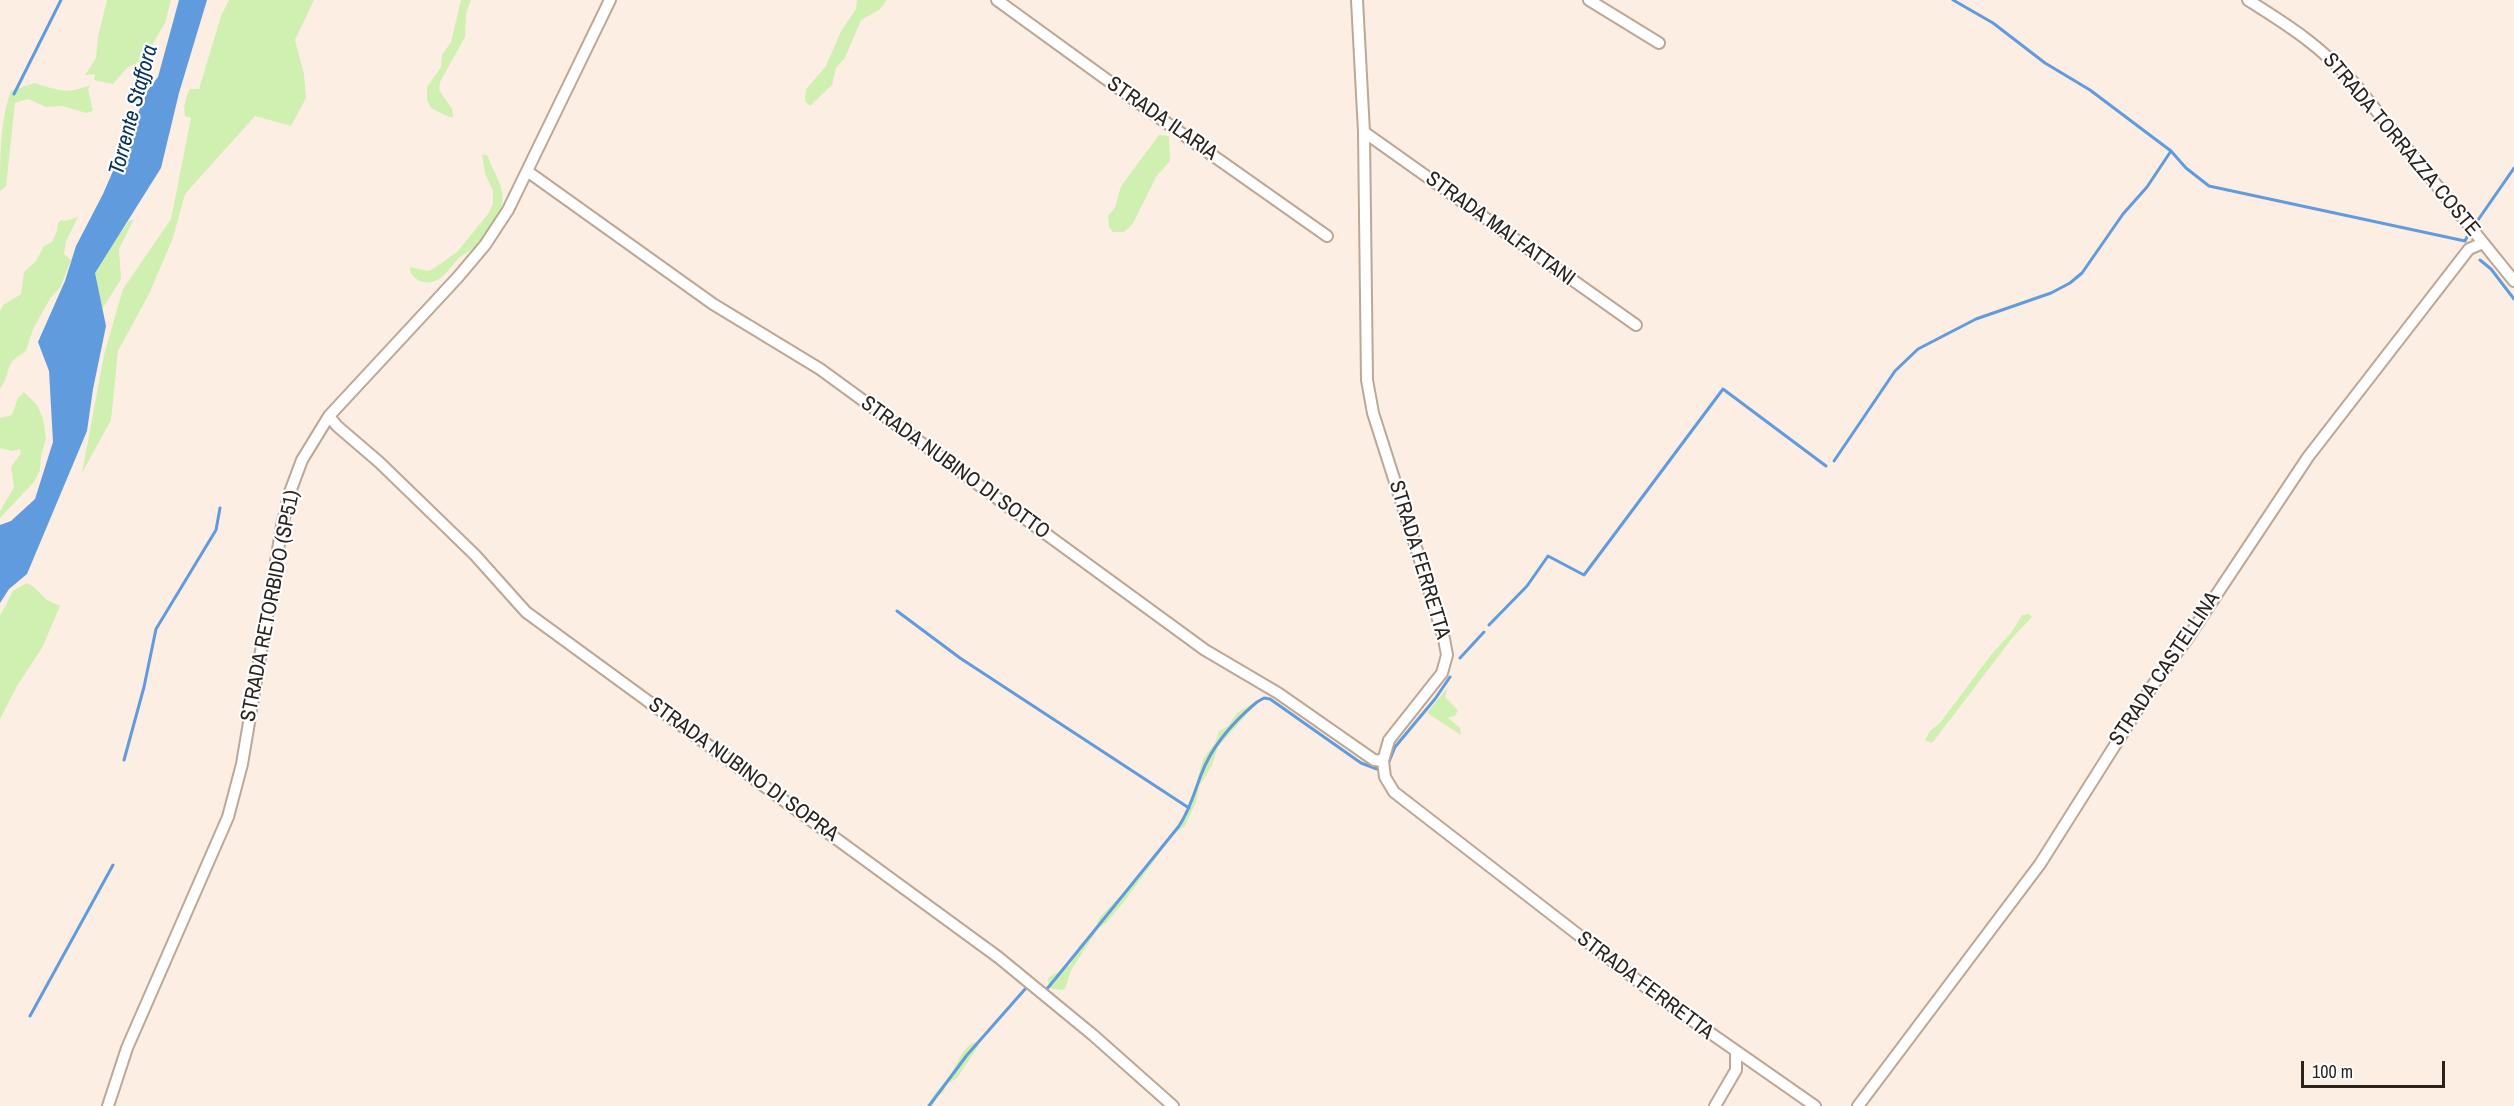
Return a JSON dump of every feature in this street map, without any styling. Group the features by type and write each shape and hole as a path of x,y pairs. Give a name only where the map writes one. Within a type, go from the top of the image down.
{"street":[{"name":"STRADA RETORBIDO (SP51)","path":"108,1106 128,1048 228,817 242,765 282,526 290,492 302,460 329,416 485,245 508,210 610,0"},
{"name":"STRADA ILARIA","path":"997,0 1328,236"},
{"name":"STRADA FERRETTA","path":"1357,0 1364,132 1367,380 1373,413 1419,557 1447,655 1443,673 1389,740 1383,761 1385,777 1394,792 1621,969 1736,1053 1736,1070"},
{"path":"1589,0 1659,43"},
{"name":"STRADA TORRAZZA COSTE","path":"2248,0 2300,32 2328,55 2354,83 2514,281"},
{"name":"STRADA MALFATTANI","path":"1364,132 1636,325"},
{"name":"STRADA NUBINO DI SOTTO","path":"527,171 713,304 820,369 1205,650 1278,693 1374,760 1383,761"},
{"name":"STRADA CASTELLINA","path":"1858,1106 2040,864 2153,685 2187,639 2308,457 2469,249 2483,243"},
{"name":"STRADA NUBINO DI SOPRA","path":"329,416 460,541 526,612 998,957 1093,1035 1173,1106"},
{"path":"1736,1053 1815,1106"},
{"path":"1715,1106 1736,1070 1744,1065 1756,1065"}],"green space":[{"path":"107,0 171,0 165,23 144,59 127,68 113,84 94,80 95,74 85,75 96,58 98,37"},
{"path":"229,0 314,0 295,40 304,74 306,98 291,126 255,116 185,194 173,238 149,294 118,351 111,420 82,473 104,355 123,289 171,219 191,118 185,116 186,98 190,89 199,89 221,16"},
{"path":"461,0 471,0 466,13 465,37 440,82 439,90 452,109 453,117 449,117 431,108 427,100 427,87 441,67 442,55 451,42"},
{"path":"857,0 887,0 879,10 861,20 845,58 836,68 832,85 810,106 805,101 806,89 826,66 841,31 856,9"},
{"path":"34,83 68,91 91,85 88,89 93,111 86,113 63,106 46,107 28,99 15,103 6,186 0,191 1,139 7,102 11,91"},
{"path":"1159,135 1169,136 1170,161 1156,177 1132,225 1124,232 1113,232 1109,227 1108,216 1115,208 1121,186"},
{"path":"482,154 488,156 498,179 503,198 501,209 475,248 460,257 443,276 433,282 420,281 411,274 410,267 428,271 457,252 488,214 493,204 493,191 485,173"},
{"path":"78,217 66,241 64,254 71,260 60,288 51,297 33,329 26,351 10,364 0,389 0,311 3,305 21,294 24,272 36,261 44,246 52,242 58,223 61,220"},
{"path":"134,219 119,249 121,279 101,311 89,277 129,221"},
{"path":"24,392 37,405 43,418 46,439 40,470 34,482 0,518 0,511 14,487 11,467 21,453 20,449 12,451 0,448 0,418 12,415 18,398"},
{"path":"27,583 47,600 60,606 42,648 17,686 0,719 0,616 13,591"},
{"path":"2029,614 2032,617 2013,637 1933,742 1925,740 1990,656 2011,633 2022,615"},
{"path":"1448,687 1445,697 1458,710 1455,716 1448,718 1460,728 1461,735 1427,713"},
{"path":"1261,698 1218,747 1212,765 1199,787 1196,802 1185,826 1173,835 1123,903 1098,929 1071,970 1065,989 1049,988 1048,978 1070,965 1079,946 1094,931 1100,917 1139,877 1178,825 1191,802 1203,759 1215,743 1219,731 1228,726 1237,713"},
{"path":"975,1042 979,1045 957,1078 947,1084 932,1106 927,1106 950,1076 963,1052"}],"water":[{"path":"179,0 207,0 179,93 161,168 95,273 106,326 87,431 27,574 9,589 0,603 0,525 11,521 35,499 53,442 49,371 38,342 65,281 76,246 103,194 148,90 158,77"}],"waterway":[{"path":"14,94 61,0"},
{"path":"1953,0 1993,23 2045,63 2090,90 2171,151 2186,168 2209,186 2465,241 2467,237"},
{"path":"1834,461 1895,371 1918,349 1976,319 2051,293 2070,283 2082,273 2123,214 2147,187 2171,151"},
{"path":"2478,220 2514,168"},
{"path":"2480,260 2491,269 2514,299"},
{"path":"1489,625 1527,586 1548,556 1584,575 1723,389 1826,466"},
{"path":"124,760 144,687 156,629 216,530 220,508"},
{"path":"897,611 960,658 1189,808"},
{"path":"1460,658 1484,632"},
{"path":"1388,764 1395,747 1450,677"},
{"path":"1043,988 1046,990 1179,826 1217,744 1257,702 1264,698 1270,699 1361,763 1377,769"},
{"path":"30,1016 113,865"},
{"path":"929,1106 967,1055 1026,988"}],"water label":[{"name":"Torrente Staffora","path":"134,110"}]}
